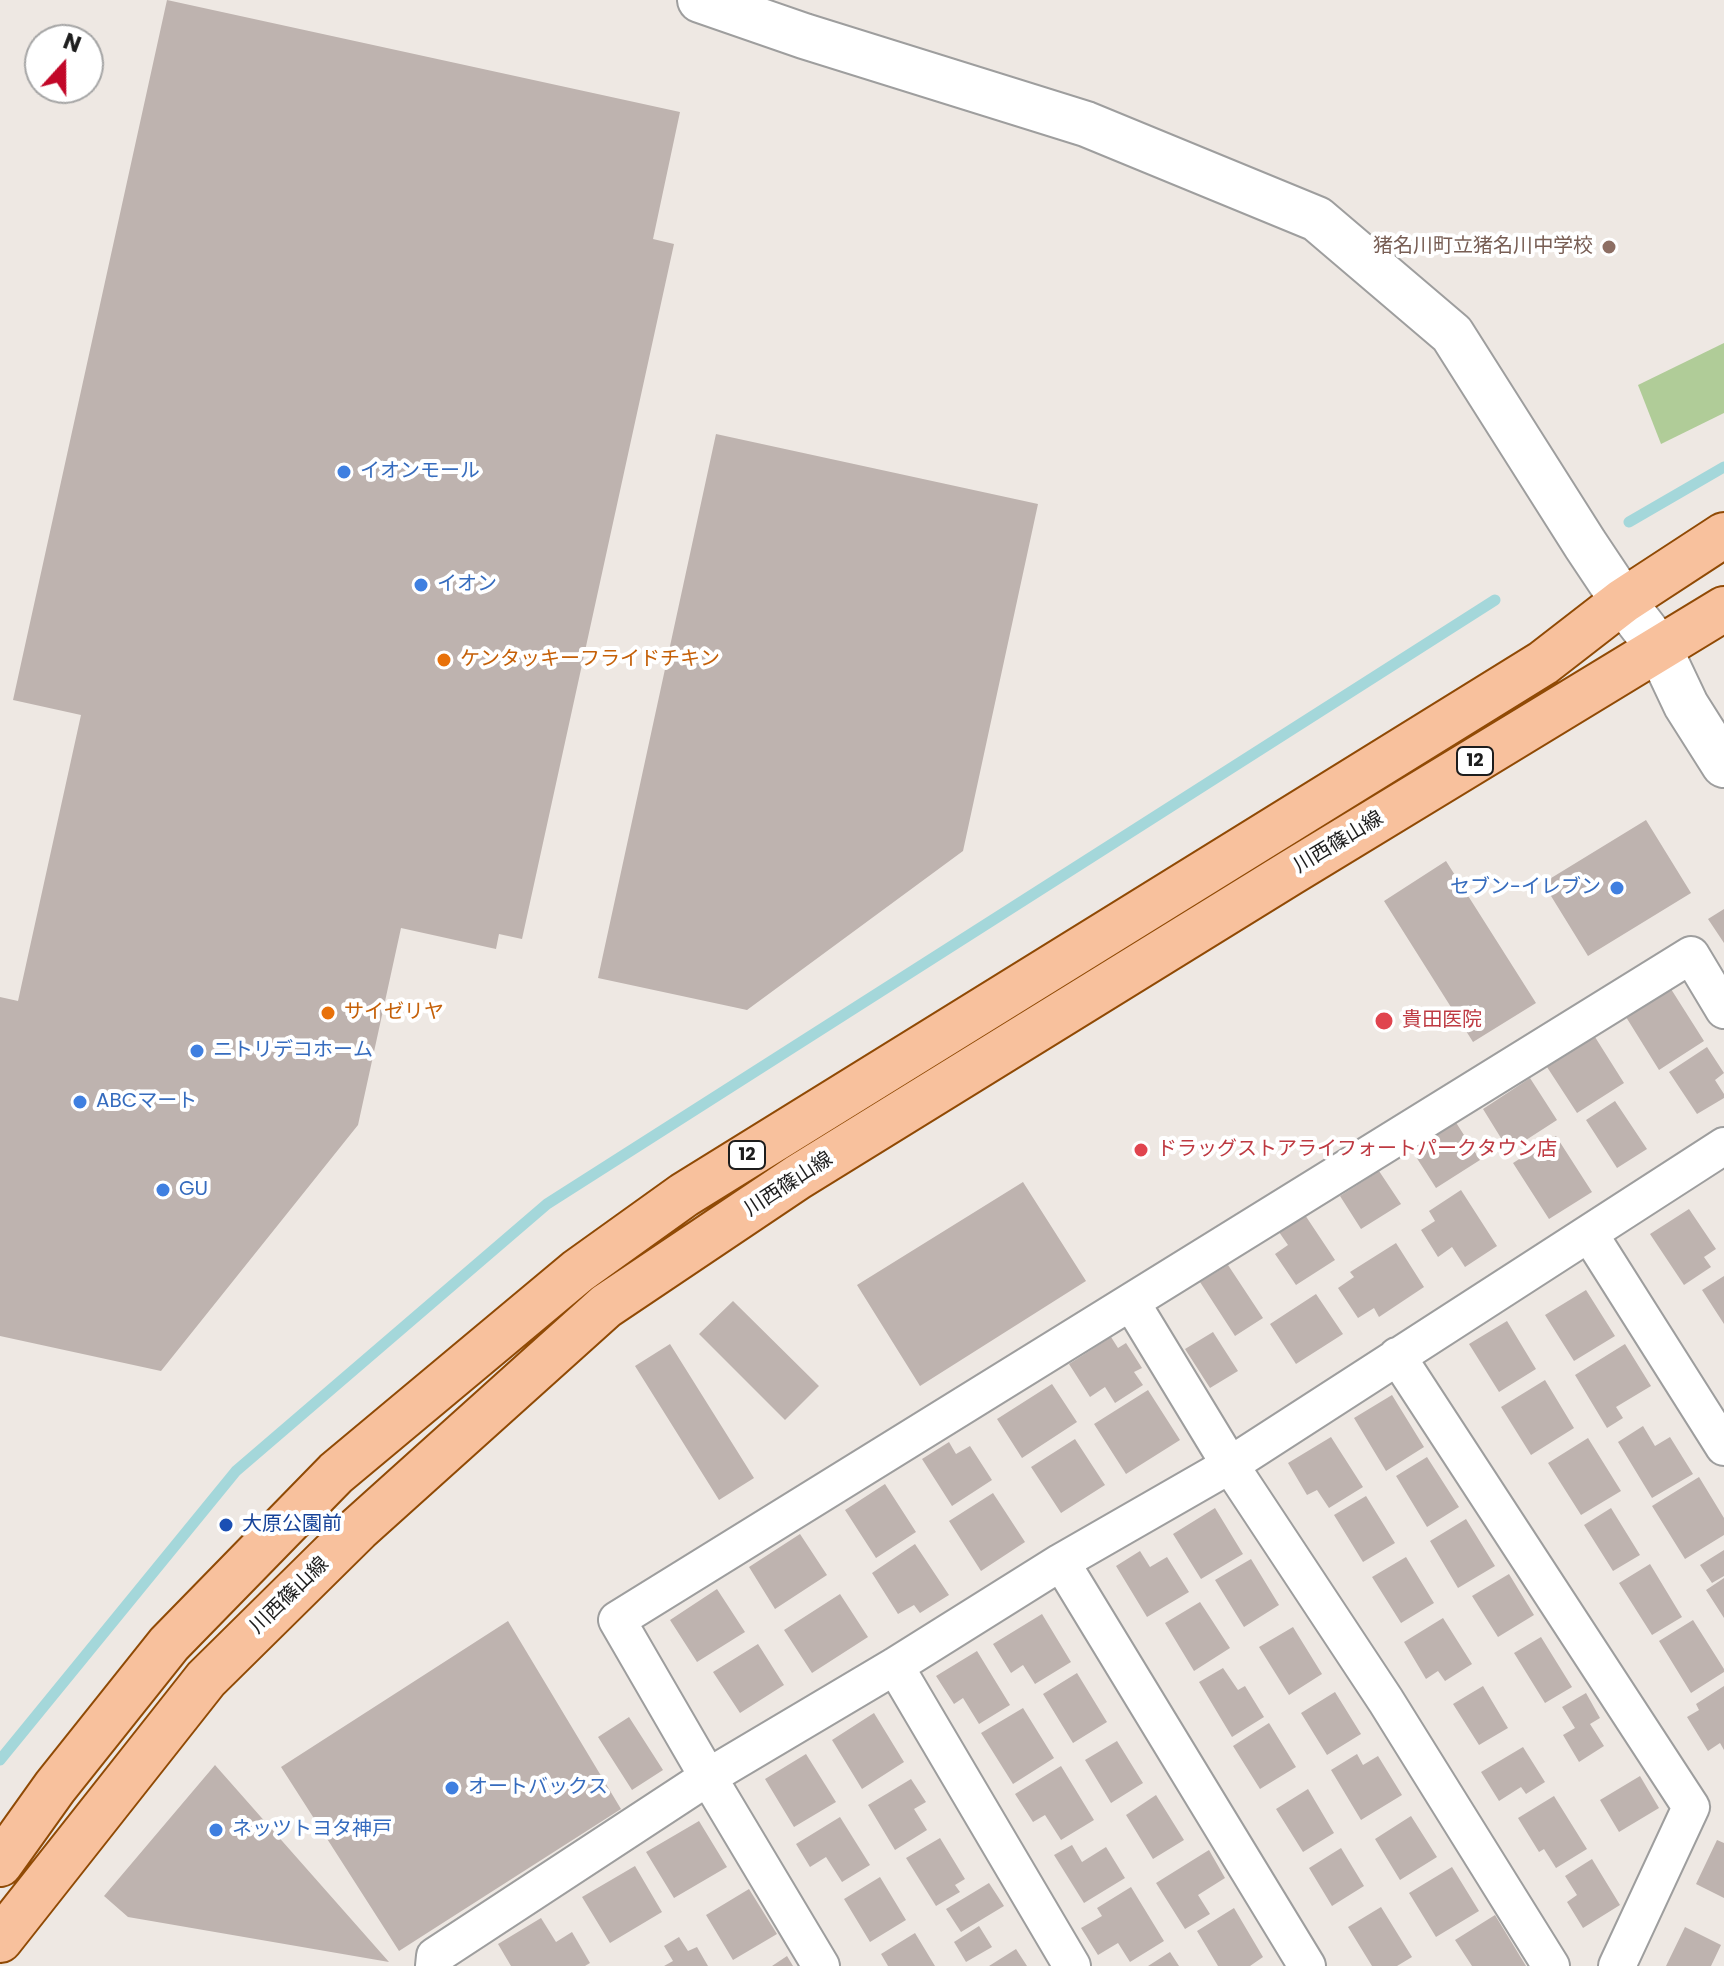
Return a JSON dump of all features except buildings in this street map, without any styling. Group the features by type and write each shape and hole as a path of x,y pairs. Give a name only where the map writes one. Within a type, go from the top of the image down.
{"main road":[{"name":"12","path":"0,1864 55,1787 169,1644 336,1473 578,1271 684,1195 1543,663 1623,601 1724,535"},
{"name":"川西篠山線","path":"0,1940 206,1679 358,1529 606,1306 798,1177 1724,609"}],"street":[{"path":"700,0 804,36 1086,124 1317,219 1452,334 1623,601 1659,648 1686,705 1724,765"},
{"path":"821,1966 617,1620 1691,955 1724,1010"},
{"path":"434,1966 435,1956 708,1777 895,1666 1061,1562 1230,1465 1724,1146"},
{"path":"1590,1235 1724,1447"},
{"path":"1131,1302 1230,1465 1386,1701 1551,1966"},
{"path":"1397,1356 1691,1807 1617,1966"},
{"path":"1061,1562 1307,1966"},
{"path":"895,1666 1072,1966"}],"green space":[{"path":"1724,343 1724,413 1661,444 1638,385"}],"waterway":[{"path":"1629,522 1724,467"},
{"path":"0,1760 236,1471 547,1204 1495,600"}],"place":[{"name":"猪名川町立猪名川中学校","path":"1609,247"},
{"name":"イオンモール","path":"344,472"},
{"name":"イオン","path":"421,585"},
{"name":"ケンタッキーフライドチキン","path":"444,660"},
{"name":"セブン-イレブン","path":"1617,888"},
{"name":"サイゼリヤ","path":"328,1013"},
{"name":"貴田医院","path":"1384,1021"},
{"name":"ニトリデコホーム","path":"197,1051"},
{"name":"ABCマート","path":"80,1102"},
{"name":"ドラッグストアライフォートパークタウン店","path":"1141,1150"},
{"name":"GU","path":"163,1190"},
{"name":"大原公園前","path":"226,1525"},
{"name":"オートバックス","path":"452,1788"},
{"name":"ネッツトヨタ神戸","path":"216,1830"}]}
